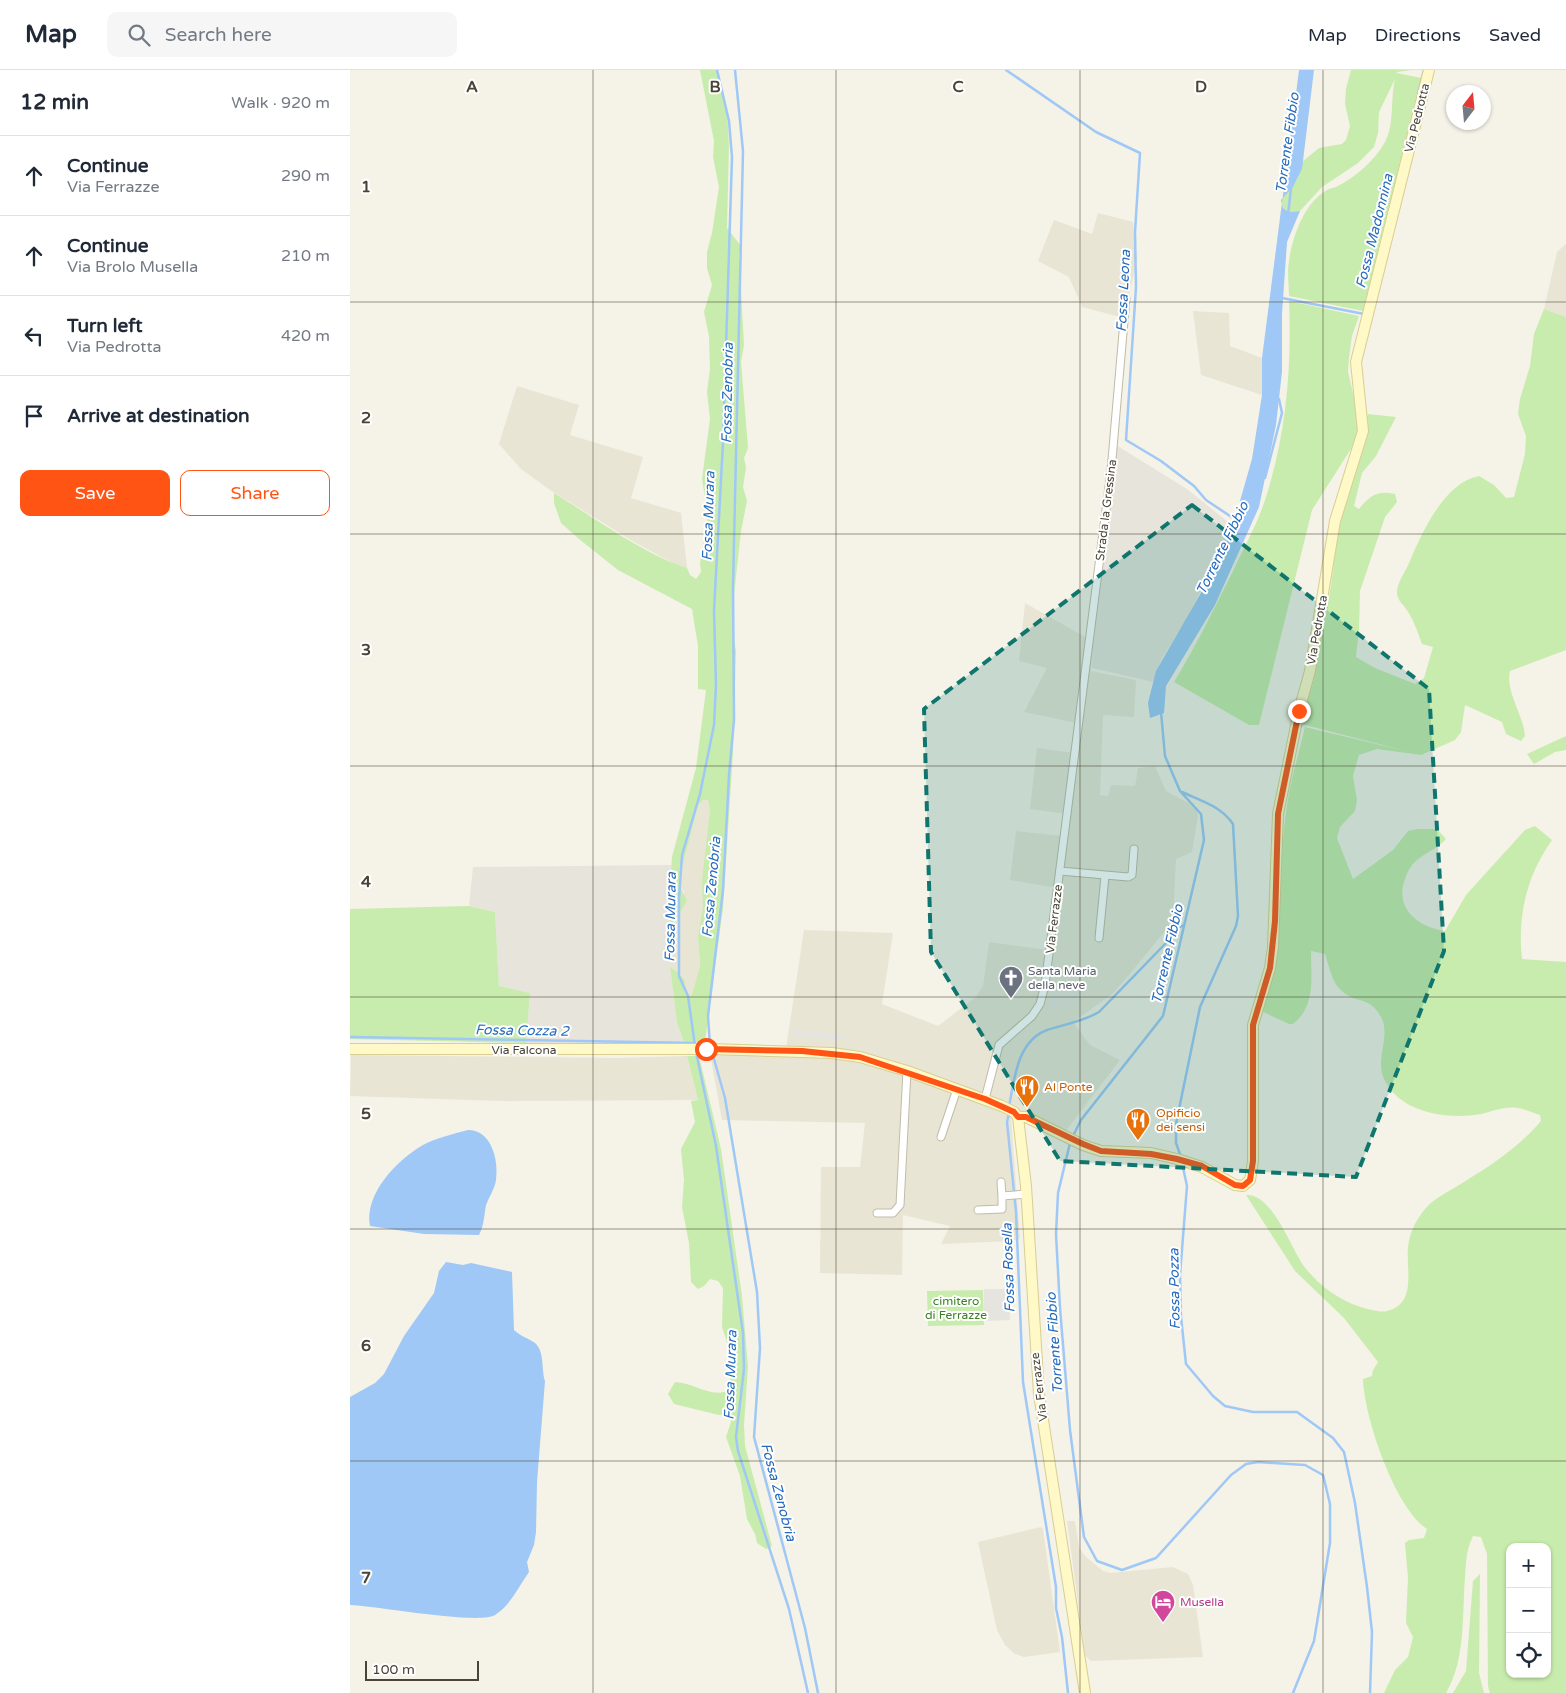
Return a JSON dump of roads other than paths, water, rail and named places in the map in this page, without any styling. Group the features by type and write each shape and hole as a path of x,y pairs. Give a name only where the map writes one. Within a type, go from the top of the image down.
{"street":[{"name":"Via Pedrotta","path":"1016,1115 1026,1117 1101,1151 1151,1154 1202,1166 1235,1185 1243,1186 1250,1180 1253,1161 1253,1025 1268,974 1272,947 1278,814 1299,711 1310,671 1335,521 1363,431 1356,362 1430,70"},
{"name":"Strada la Gressina","path":"1079,720 1111,471 1126,298"},
{"name":"Via Ferrazze","path":"985,1099 999,1045 1032,1016 1040,1004 1049,959 1079,720"},
{"path":"1060,871 1128,877 1132,875 1134,849"},
{"path":"1099,938 1105,876"},
{"name":"Via Falcona","path":"350,1049 701,1049 832,1053 860,1057 907,1071"},
{"path":"877,1213 893,1213 900,1205 907,1071 985,1099 1002,1106 1016,1115"},
{"path":"942,1138 957,1089"},
{"name":"Via Ferrazze","path":"1016,1115 1038,1394 1085,1693"},
{"path":"978,1210 1002,1209 1005,1196 1001,1182"},
{"path":"1005,1196 1022,1195"}],"water":[{"path":"1299,70 1314,70 1302,169 1293,187 1283,198"},
{"path":"1282,203 1283,208 1289,212 1300,211 1287,242 1282,314 1282,372 1276,425 1259,507 1215,605 1166,686 1164,713 1150,718 1148,703 1156,671 1202,591 1222,548 1230,536 1252,459 1262,395 1262,358"},
{"path":"468,1130 476,1131 488,1140 495,1155 497,1172 493,1189 486,1205 479,1235 424,1234 370,1226 369,1214 377,1190 384,1179 403,1159 423,1145 439,1138"},
{"path":"446,1262 463,1265 471,1263 512,1272 514,1330 535,1343 538,1347 542,1356 545,1381 537,1482 536,1532 534,1545 527,1562 529,1572 505,1606 495,1615 486,1617 470,1618 350,1605 350,1397 375,1383 384,1374 404,1336 434,1293 439,1271"}],"waterway":[{"name":"Fossa Murara","path":"695,1046 688,996 679,976 679,899 682,855 700,794 714,725 716,685 714,611 723,442 732,157 729,121 717,70"},
{"name":"Fossa Zenobria","path":"710,1046 708,1016 723,890 734,720 733,585 743,151 735,70"},
{"name":"Fossa Leona","path":"1006,70 1096,132 1140,153 1135,232 1136,287 1126,440 1161,461 1194,486 1206,500 1236,520"},
{"name":"Fossa Madonnina","path":"1418,93 1424,70"},
{"name":"Torrente Fibbio","path":"1288,215 1291,188"},
{"name":"Fossa Madonnina","path":"1282,298 1364,314"},
{"name":"Torrente Fibbio","path":"1265,478 1282,413 1279,399"},
{"name":"Torrente Fibbio","path":"1072,1138 1081,1120 1163,1016 1204,840 1201,814 1180,791 1165,756 1161,712"},
{"name":"Fossa Pozza","path":"1181,1157 1176,1143 1176,1124 1200,1007 1236,926 1238,916 1233,824 1217,808 1182,792"},
{"name":"Fossa Rosella","path":"1009,1107 1015,1074 1023,1052 1029,1043 1037,1035 1047,1030 1080,1021 1099,1012 1168,941 1176,929 1184,925"},
{"name":"Fossa Cozza 2","path":"350,1037 695,1043"},
{"name":"Fossa Murara","path":"696,1052 716,1146 743,1333 744,1369 736,1437 738,1451 789,1609 808,1693"},
{"name":"Fossa Zenobria","path":"712,1052 725,1098 757,1292 760,1348 754,1437 805,1628 818,1693"},
{"name":"Fossa Rosella","path":"1009,1113 1007,1122 1016,1212 1023,1382 1056,1587 1056,1608 1062,1637 1068,1693"},
{"name":"Torrente Fibbio","path":"1070,1143 1058,1193 1056,1234 1070,1430 1084,1537 1097,1561 1122,1570 1156,1558 1231,1475 1246,1464 1258,1462 1305,1465 1323,1475 1330,1504 1330,1543 1314,1641 1293,1693"},
{"name":"Fossa Pozza","path":"1182,1163 1187,1186 1180,1275 1181,1317 1186,1364 1213,1396 1225,1406 1253,1412 1297,1412 1333,1438 1344,1452 1355,1503 1372,1632 1370,1693"}],"place":[{"name":"Santa Maria della neve","path":"1011,999"},
{"name":"Al Ponte","path":"1027,1108"},
{"name":"Opificio dei sensi","path":"1138,1141"},
{"name":"Musella","path":"1163,1623"}],"park label":[{"name":"cimitero di Ferrazze","path":"956,1308"}]}
